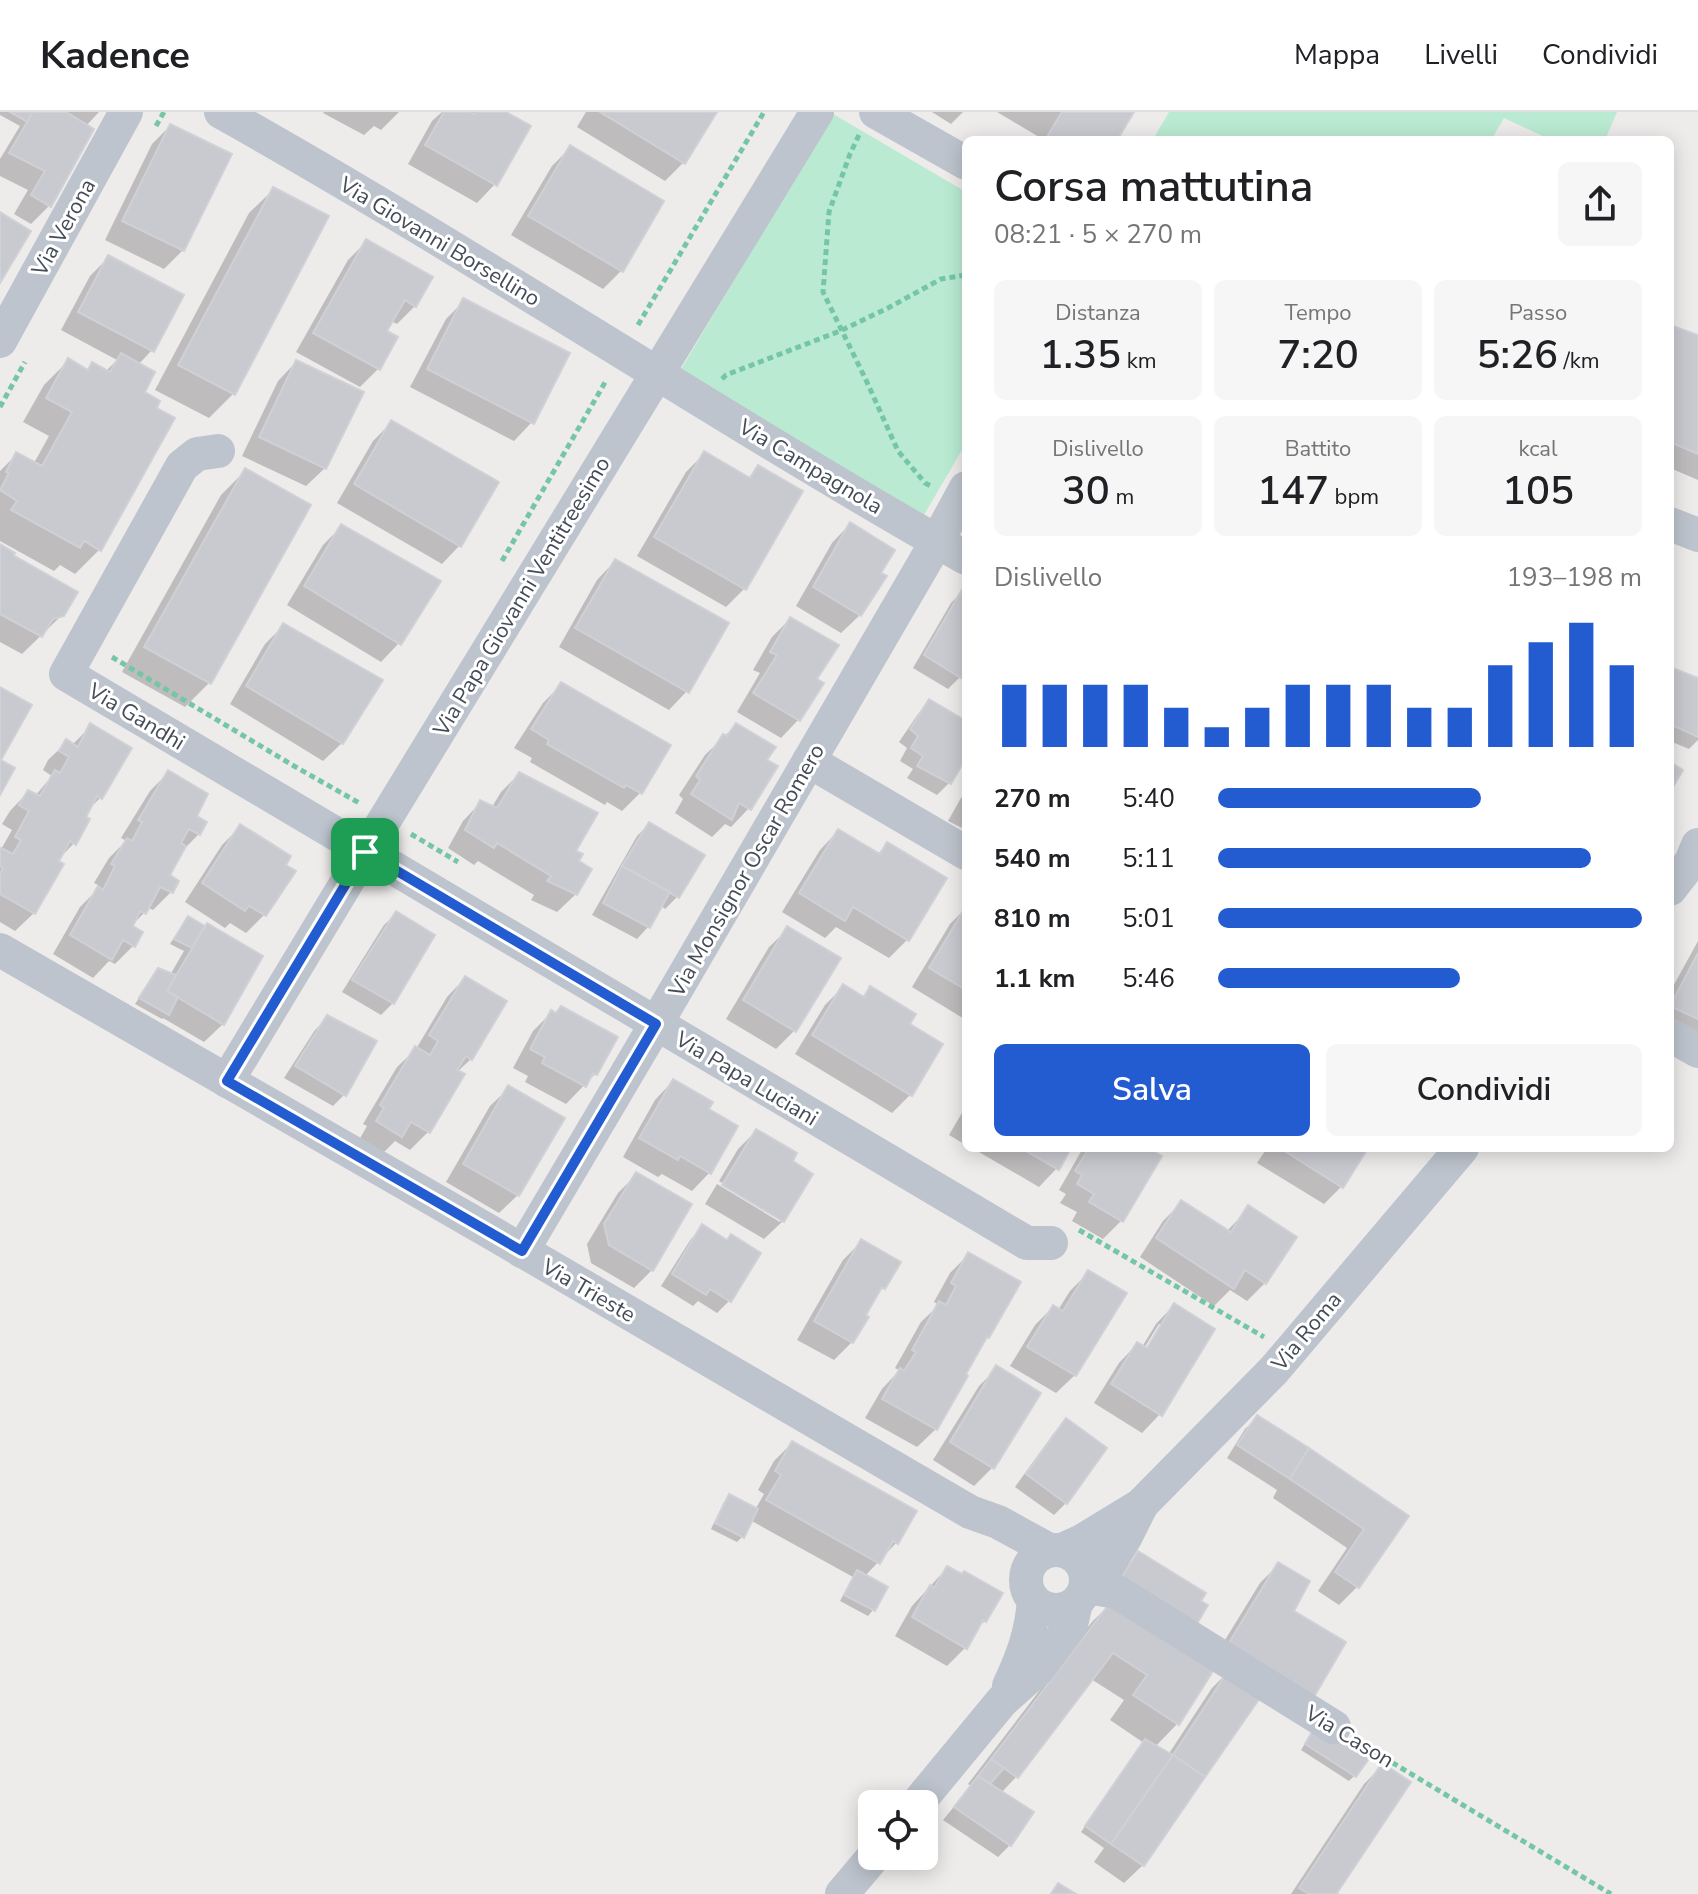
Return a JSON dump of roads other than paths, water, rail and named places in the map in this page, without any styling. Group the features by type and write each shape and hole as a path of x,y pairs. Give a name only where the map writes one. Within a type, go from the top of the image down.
{"street":[{"name":"Via Verona","path":"0,341 126,112"},
{"name":"Via Giovanni Borsellino","path":"221,112 324,170 657,373"},
{"name":"Via Papa Giovanni Ventitreesimo","path":"227,1081 817,112"},
{"path":"870,119 962,161"},
{"name":"Via Campagnola","path":"657,373 952,550"},
{"name":"Via Gandhi","path":"218,451 197,454 182,466 66,674 365,852"},
{"name":"Via Monsignor Oscar Romero","path":"522,1251 809,761 952,550 962,495"},
{"path":"1674,526 1698,535"},
{"path":"809,761 962,851"},
{"path":"1674,884 1691,862 1698,845"},
{"name":"Via Papa Luciani","path":"365,852 1027,1243 1049,1243"},
{"name":"Via Trieste","path":"0,950 970,1512 1056,1550"},
{"path":"1674,1037 1698,1051"},
{"name":"Via Roma","path":"1056,1550 1092,1535 1141,1505 1274,1370 1459,1152"},
{"name":"Via Roma","path":"1083,1591 1105,1569 1141,1505"},
{"name":"Via Trieste","path":"970,1512 1030,1589"},
{"path":"929,1790 1002,1701 1038,1669 1071,1625 1086,1572 1073,1554 1056,1550 1038,1556 1029,1565 1031,1630 1002,1701"},
{"path":"1030,1589 1044,1608 1055,1610 1066,1609 1083,1591"},
{"name":"Via Cason","path":"1083,1591 1117,1592 1334,1727"},
{"path":"842,1894 862,1870"}]}
